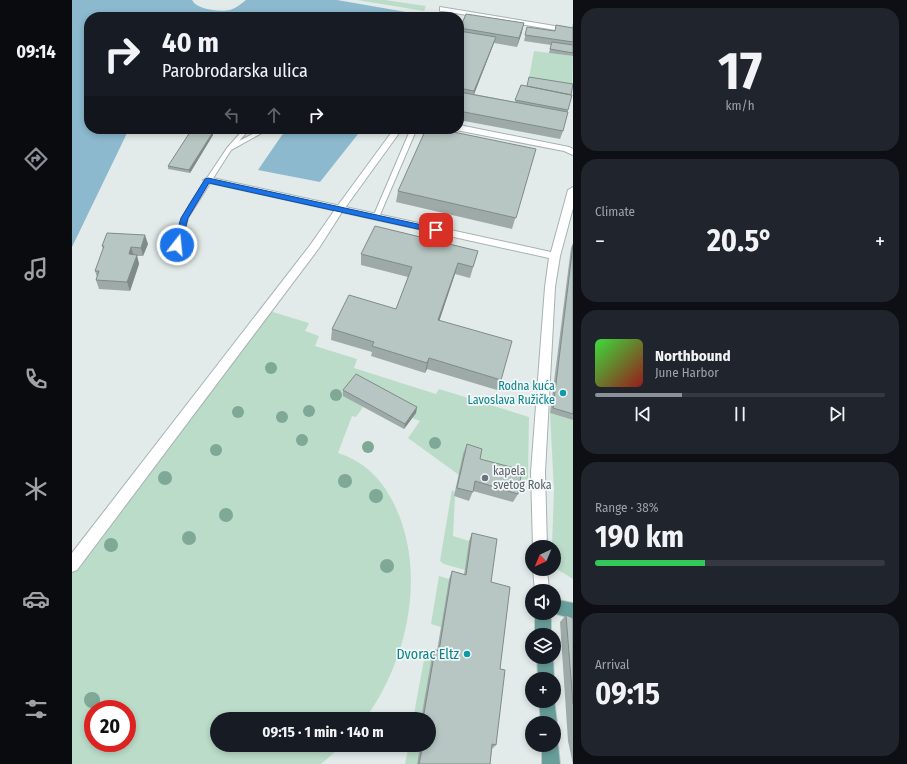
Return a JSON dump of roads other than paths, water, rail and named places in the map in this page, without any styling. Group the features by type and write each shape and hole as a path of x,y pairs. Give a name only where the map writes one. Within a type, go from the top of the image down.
{"main road":[{"path":"561,608 573,611"},
{"path":"550,752 551,764"}],"street":[{"path":"442,12 444,2"},
{"path":"464,16 573,31"},
{"path":"464,129 566,149 573,152"},
{"path":"72,565 315,246 394,134"},
{"path":"208,180 555,256"},
{"path":"540,540 538,472 550,287 555,256 572,198"}],"lane":[{"path":"177,245 185,218 229,149 242,134"},
{"path":"229,149 257,134"},
{"path":"376,218 412,134"}],"water":[{"path":"72,0 192,0 199,6 209,10 221,11 230,10 246,0 337,0 406,12 84,12 84,134 127,134 72,247"},
{"path":"358,134 320,182 258,170 282,135"}],"place":[{"name":"Rodna kuća Lavoslava Ružičke","path":"563,393"},
{"name":"kapela svetog Roka","path":"485,478"},
{"name":"Dvorac Eltz","path":"467,654"}]}
